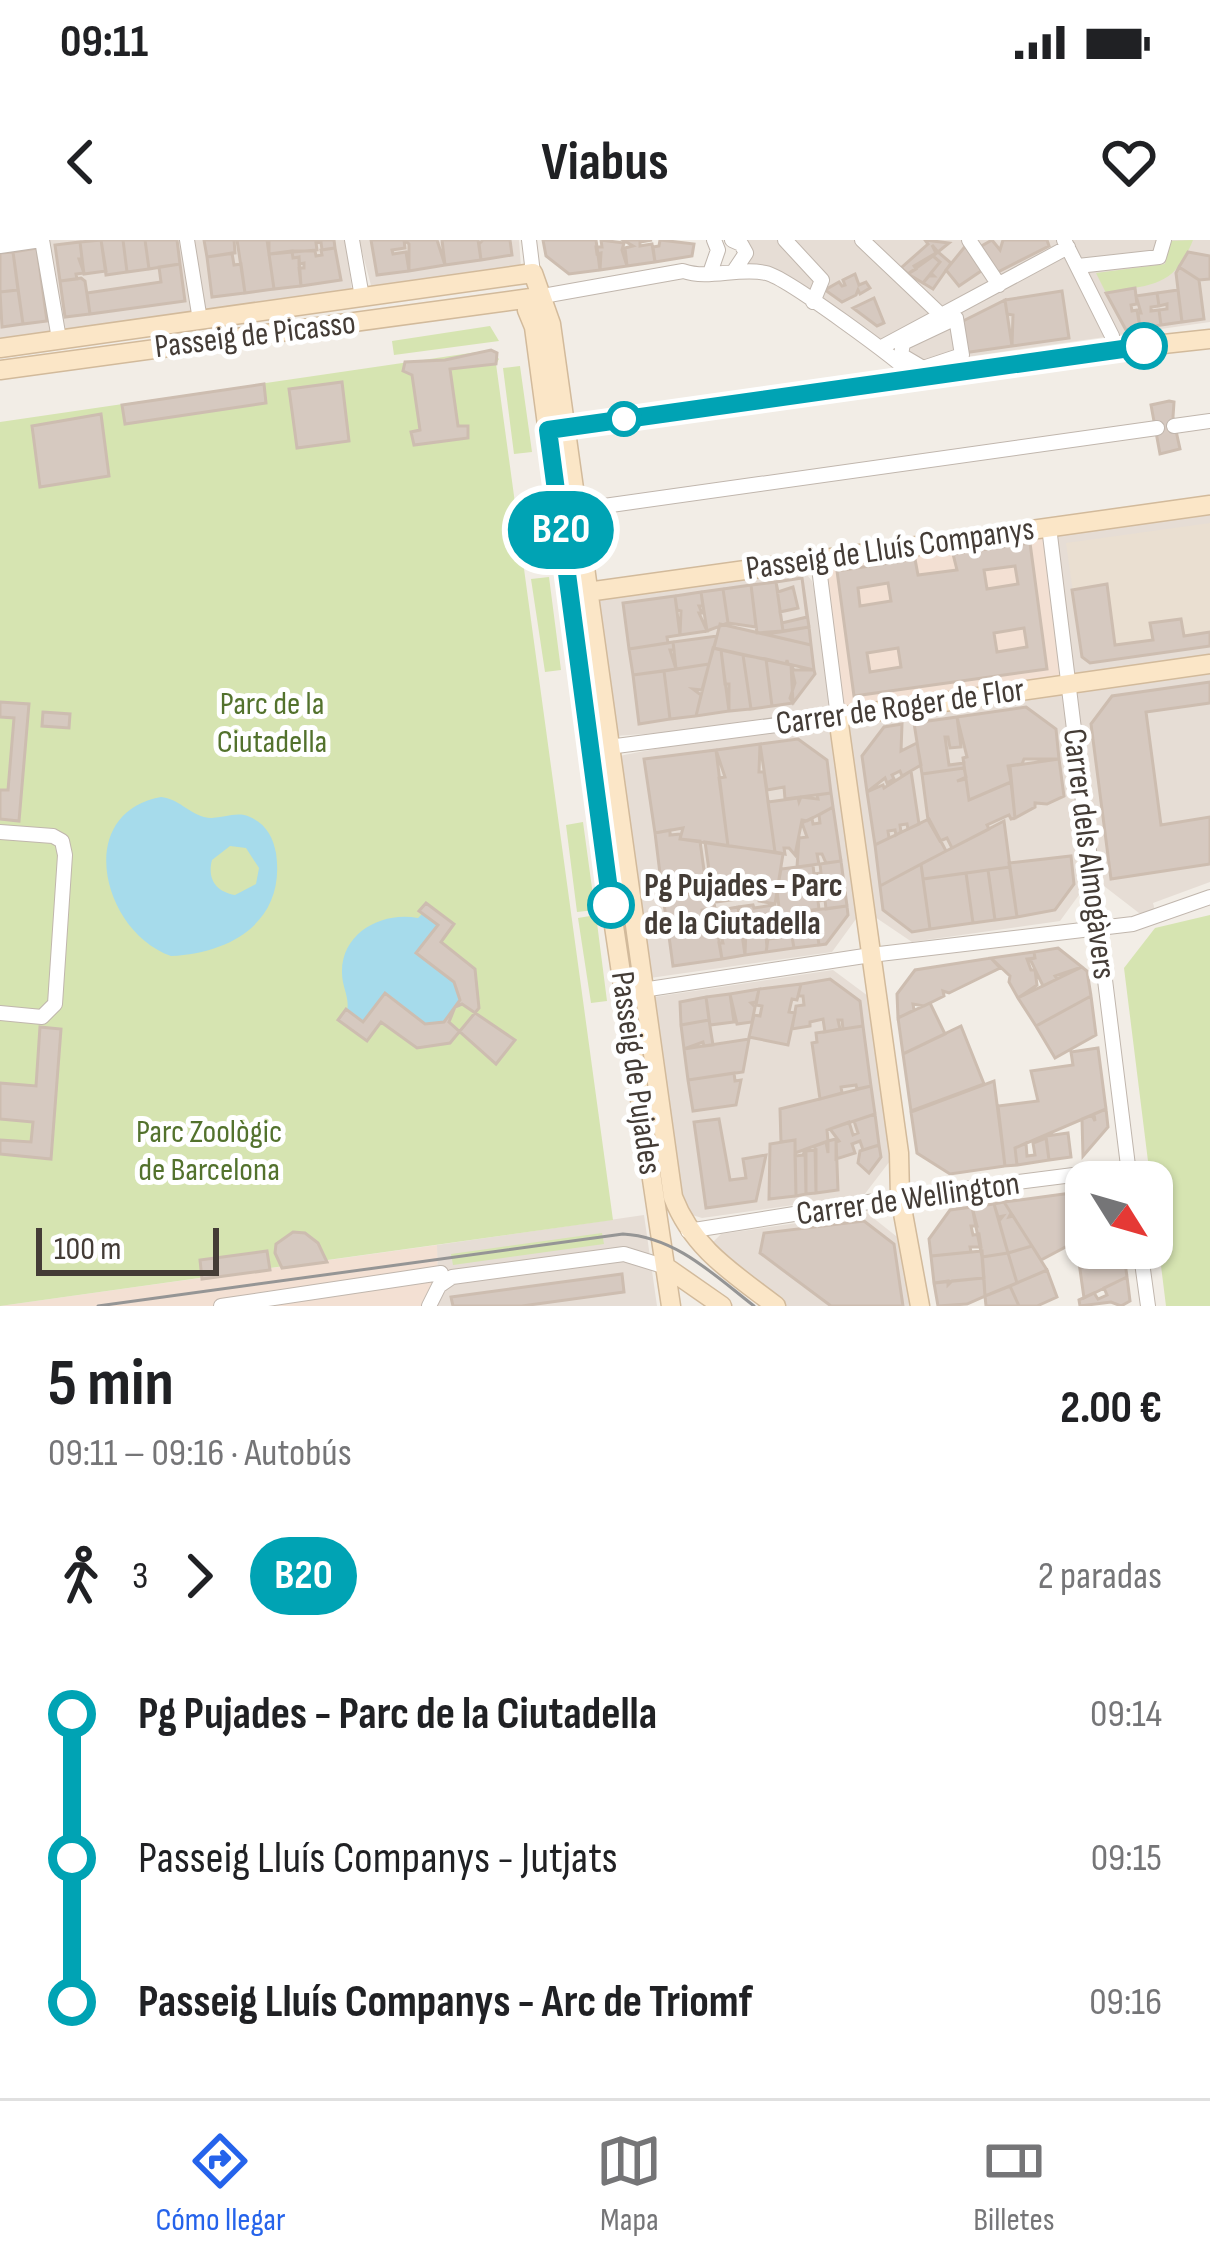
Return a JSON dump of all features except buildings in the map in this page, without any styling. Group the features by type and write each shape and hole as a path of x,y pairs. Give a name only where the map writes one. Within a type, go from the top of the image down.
{"street":[{"path":"0,246 42,240 58,333"},
{"path":"188,240 203,341"},
{"path":"0,382 349,333 367,321 352,240"},
{"name":"Passeig de Pujades","path":"529,240 550,317 557,428 634,991 671,1306"},
{"path":"710,273 718,250 714,240"},
{"path":"733,240 746,254 734,271"},
{"path":"785,240 822,280 813,302"},
{"path":"862,240 948,316 962,355 923,368 901,355 903,344 948,316 1066,244 1115,350"},
{"path":"969,240 999,285"},
{"path":"1078,266 1160,257 1164,240"},
{"path":"0,348 362,297 734,271 770,273 917,380"},
{"path":"519,306 538,285"},
{"name":"Passeig de Pujades","path":"519,306 534,327 557,428"},
{"name":"Passeig de Picasso","path":"0,370 203,341 519,306"},
{"path":"880,349 948,316"},
{"path":"557,428 1210,339"},
{"path":"1174,426 1210,421"},
{"path":"592,513 604,506 1157,428"},
{"name":"Passeig de Lluís Companys","path":"579,593 1210,505"},
{"name":"Carrer dels Almogàvers","path":"1049,527 1127,1161"},
{"path":"818,560 900,1196 920,1306"},
{"name":"Carrer de Roger de Flor","path":"601,748 1210,664"},
{"path":"0,832 53,836 62,842 65,855 56,1004 42,1017 0,1013"},
{"path":"634,991 1133,924 1210,897"},
{"name":"Passeig de Pujades","path":"634,991 673,1197 688,1231"},
{"name":"Carrer de Wellington","path":"688,1231 900,1196 1065,1181"},
{"path":"688,1231 708,1254 776,1306"},
{"path":"221,1306 437,1288 624,1254 665,1267 722,1306"},
{"path":"1143,1269 1148,1306"}],"shaded area":[{"path":"0,240 346,240 352,291 0,344"},
{"path":"359,240 519,240 521,267 372,289"},
{"path":"733,240 1210,240 1210,322 959,358 917,379 776,276 734,271 744,259"},
{"path":"1210,510 1210,882 1153,903 1151,913 1139,913 1104,886 1075,752 1084,888 1060,921 912,942 875,917 846,777 856,919 832,952 650,978 619,756 778,725 615,736 594,603 599,598 803,570 812,581 832,673 1049,527"},
{"path":"1210,523 1210,646 1090,663 1082,657 1066,543"},
{"path":"1049,527 1067,683 838,717 827,578 832,567"},
{"path":"833,970 868,996 890,1161 864,1195 702,1218 692,1215 678,1199 654,997"},
{"path":"867,1213 901,1240 911,1306 783,1306 711,1244 721,1234"},
{"path":"644,1215 657,1306 438,1306 437,1245"},
{"path":"437,1245 438,1306 0,1306"}],"green space":[{"path":"1193,240 1178,267 1149,285 1106,293 1096,273 1165,264 1169,241"},
{"path":"490,326 499,341 394,355 392,341"},
{"name":"Parc de la Ciutadella","path":"491,350 499,359 496,364 613,1220 0,1306 0,422"},
{"path":"520,366 532,452 514,454 503,368"},
{"path":"549,577 561,670 545,672 531,579"},
{"path":"583,822 595,910 577,912 566,825"},
{"path":"596,915 607,1001 591,1003 578,918"},
{"path":"1210,915 1210,1306 1166,1306 1161,1269 1173,1269 1173,1161 1148,1161 1124,968 1155,928"},
{"path":"602,1233 604,1244 453,1265 451,1254"}],"water":[{"path":"161,797 204,817 244,815 264,827 275,847 277,877 263,915 250,929 234,940 193,954 171,956 147,943 114,899 107,874 107,848 116,825 133,807","holes":["230,846 246,848 259,868 256,884 235,895 223,891 212,879 212,860"]},
{"path":"423,913 438,925 417,953 454,982 460,1000 444,1022 425,1024 385,993 363,1022 347,1011 342,973 349,946 378,922 418,918"}],"tram line":[{"path":"98,1306 623,1234 677,1250 754,1306"}],"bus line":[{"name":"B20","path":"611,905 548,430 1144,346"}],"place":[{"name":"Pg Pujades - Parc de la Ciutadella","path":"611,905"}],"park label":[{"name":"Parc Zoològic de Barcelona","path":"209,1151"}]}
